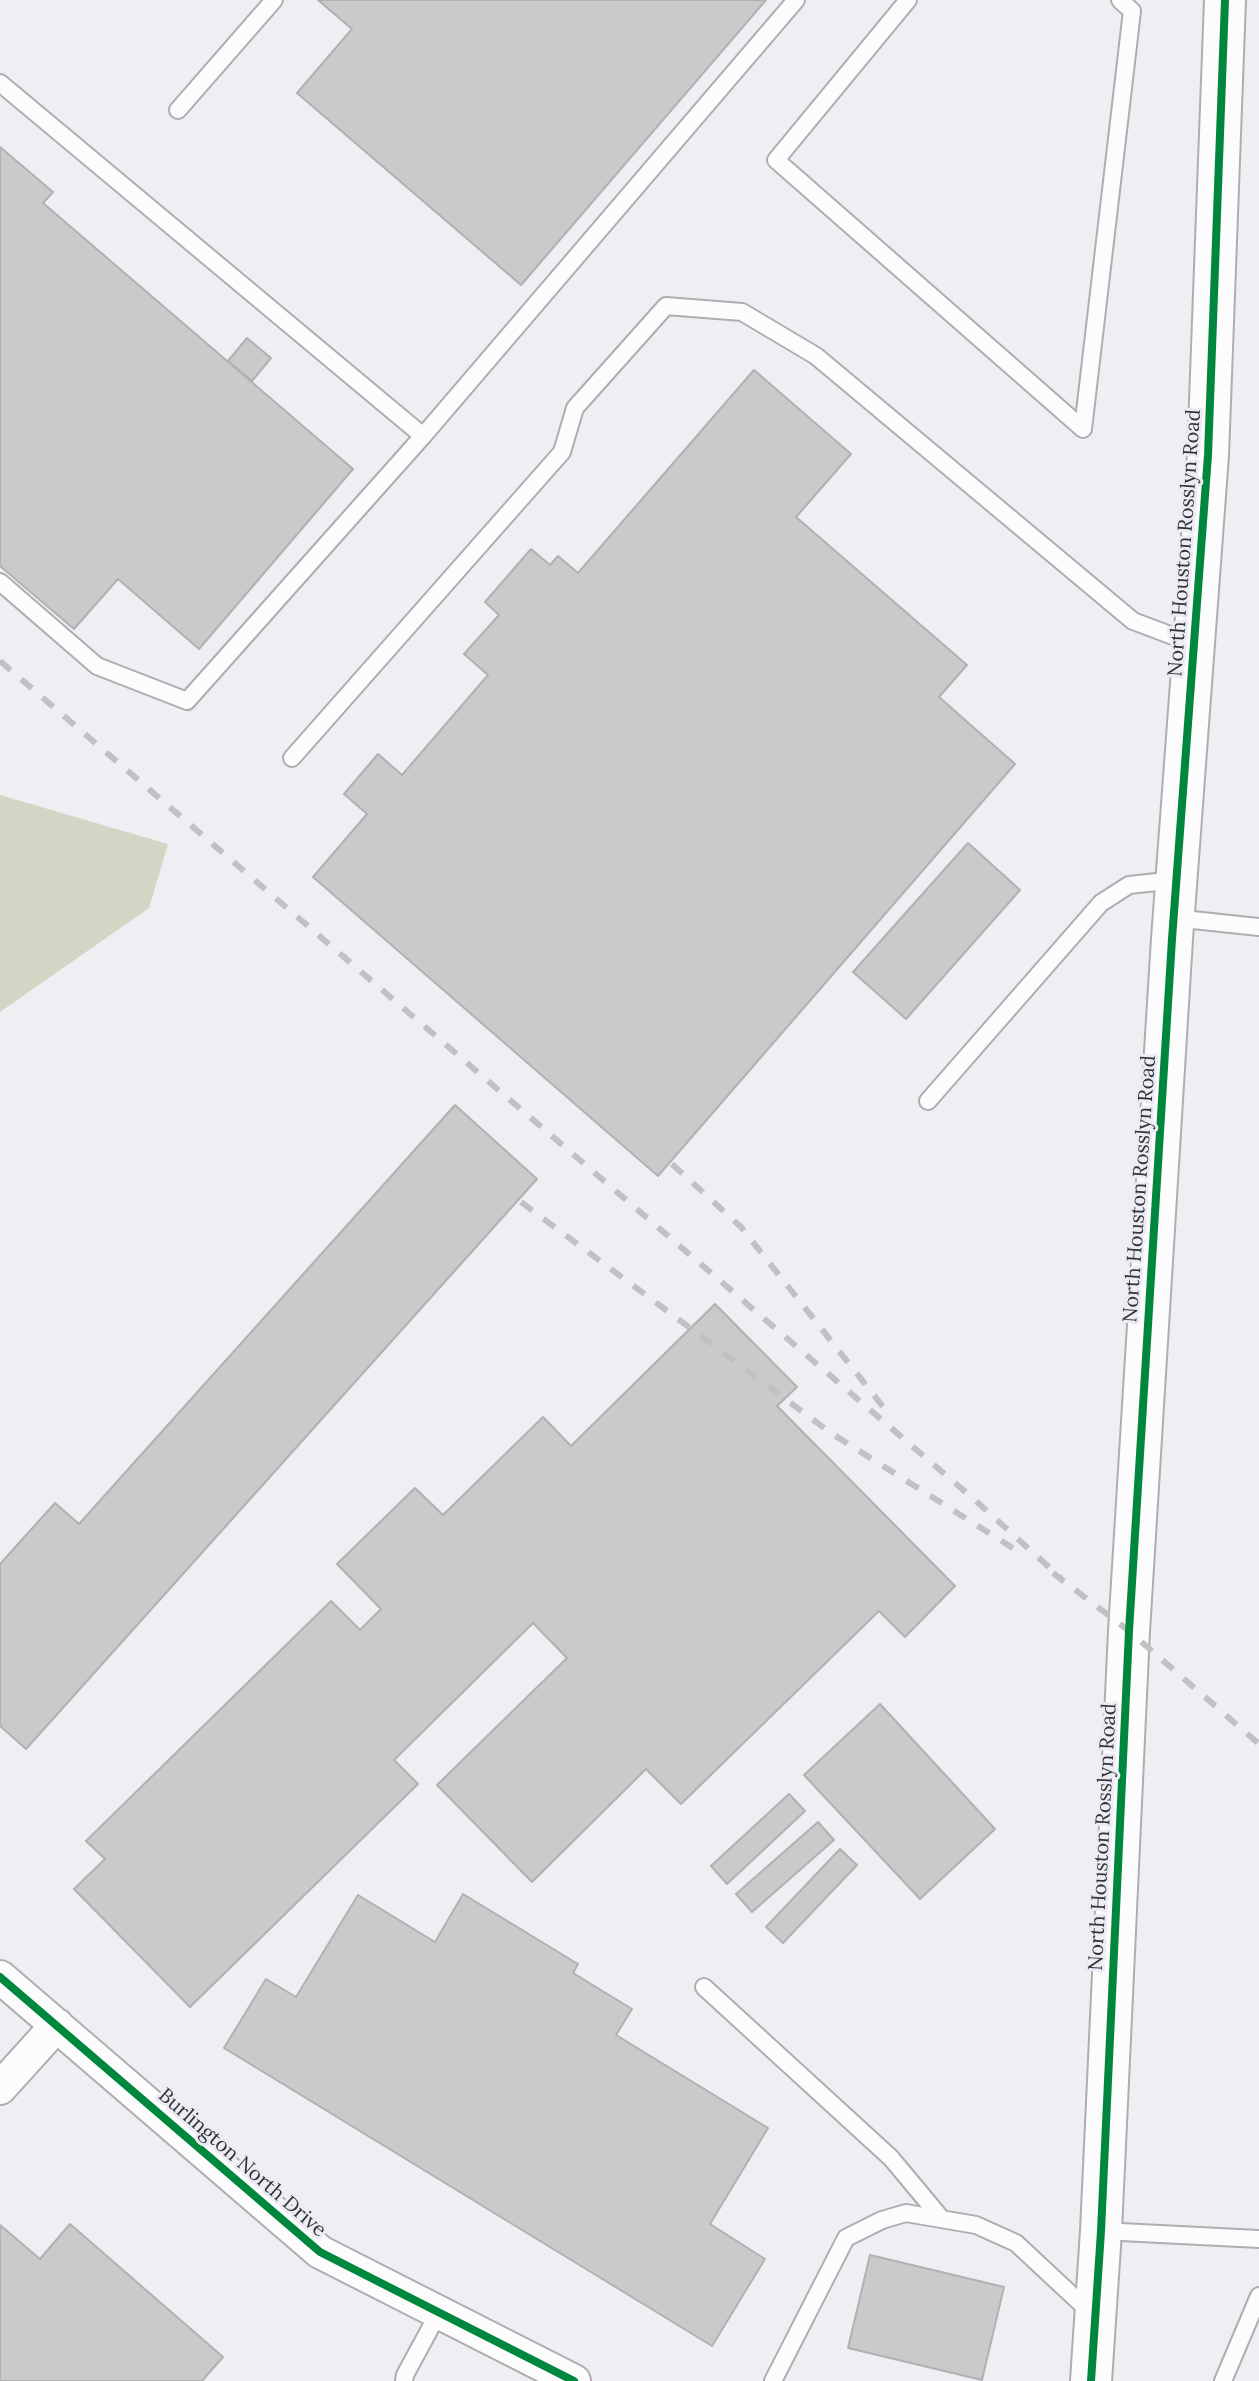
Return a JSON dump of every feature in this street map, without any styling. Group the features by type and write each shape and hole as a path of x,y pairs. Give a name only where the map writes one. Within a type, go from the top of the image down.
{"street":[{"name":"North Houston Rosslyn Road","path":"1091,2381 1129,1631 1175,899 1208,455 1225,0"},
{"name":"Burlington North Drive","path":"0,1977 320,2252 574,2381"},
{"path":"0,2088 57,2025"}],"lane":[{"path":"178,110 274,0"},
{"path":"0,582 97,666 187,701 423,436 796,0"},
{"path":"908,0 776,160 1083,429 1132,11 1120,0"},
{"path":"0,83 423,436"},
{"path":"292,758 562,452 575,408 666,306 742,312 816,356 1133,621 1195,645"},
{"path":"928,1101 1101,903 1129,885 1259,927"},
{"path":"704,1987 891,2158 941,2218"},
{"path":"773,2381 846,2238 882,2220 906,2213 976,2225 1016,2243 1096,2317"},
{"path":"1101,2231 1259,2239"},
{"path":"1223,2381 1259,2296"},
{"path":"404,2381 439,2312"}],"green space":[{"path":"0,795 168,844 149,908 0,1012"}],"building":[{"path":"318,0 766,0 521,285 297,93 352,29"},
{"path":"0,147 53,192 43,203 353,469 199,649 118,579 74,629 0,566"},
{"path":"247,338 271,358 252,381 228,361"},
{"path":"754,370 851,454 796,517 967,665 939,697 1015,764 658,1176 313,877 367,814 344,794 378,754 402,775 488,675 464,654 499,615 485,602 531,549 550,565 558,556 578,573"},
{"path":"968,843 1020,890 906,1019 853,972"},
{"path":"455,1105 537,1179 26,1749 0,1726 0,1564 55,1503 79,1524"},
{"path":"715,1304 797,1387 777,1406 955,1586 905,1637 879,1611 681,1804 646,1769 532,1882 437,1785 567,1658 533,1623 394,1760 418,1784 190,2007 74,1889 105,1859 86,1841 331,1601 360,1630 381,1609 337,1564 415,1488 443,1515 543,1417 571,1446"},
{"path":"880,1704 995,1829 920,1899 804,1775"},
{"path":"789,1794 805,1811 727,1884 711,1866"},
{"path":"818,1822 834,1840 752,1912 736,1894"},
{"path":"840,1849 857,1865 783,1943 766,1927"},
{"path":"463,1894 578,1964 573,1973 632,2009 616,2035 768,2128 710,2224 765,2259 712,2346 224,2048 266,1979 296,1997 358,1895 435,1942"},
{"path":"70,2224 223,2357 202,2381 0,2381 0,2225 40,2259"},
{"path":"870,2255 1004,2287 982,2380 848,2348"}],"railway":[{"path":"0,661 976,1501 1061,1578"},
{"path":"672,1164 741,1227 888,1413"},
{"path":"521,1202 831,1433 1022,1554"},
{"path":"1053,1573 1129,1631 1259,1744"}],"cycle path":[{"path":"1091,2381 1129,1631 1172,939 1208,455 1225,0"},
{"path":"0,1977 320,2252 574,2381"}]}
